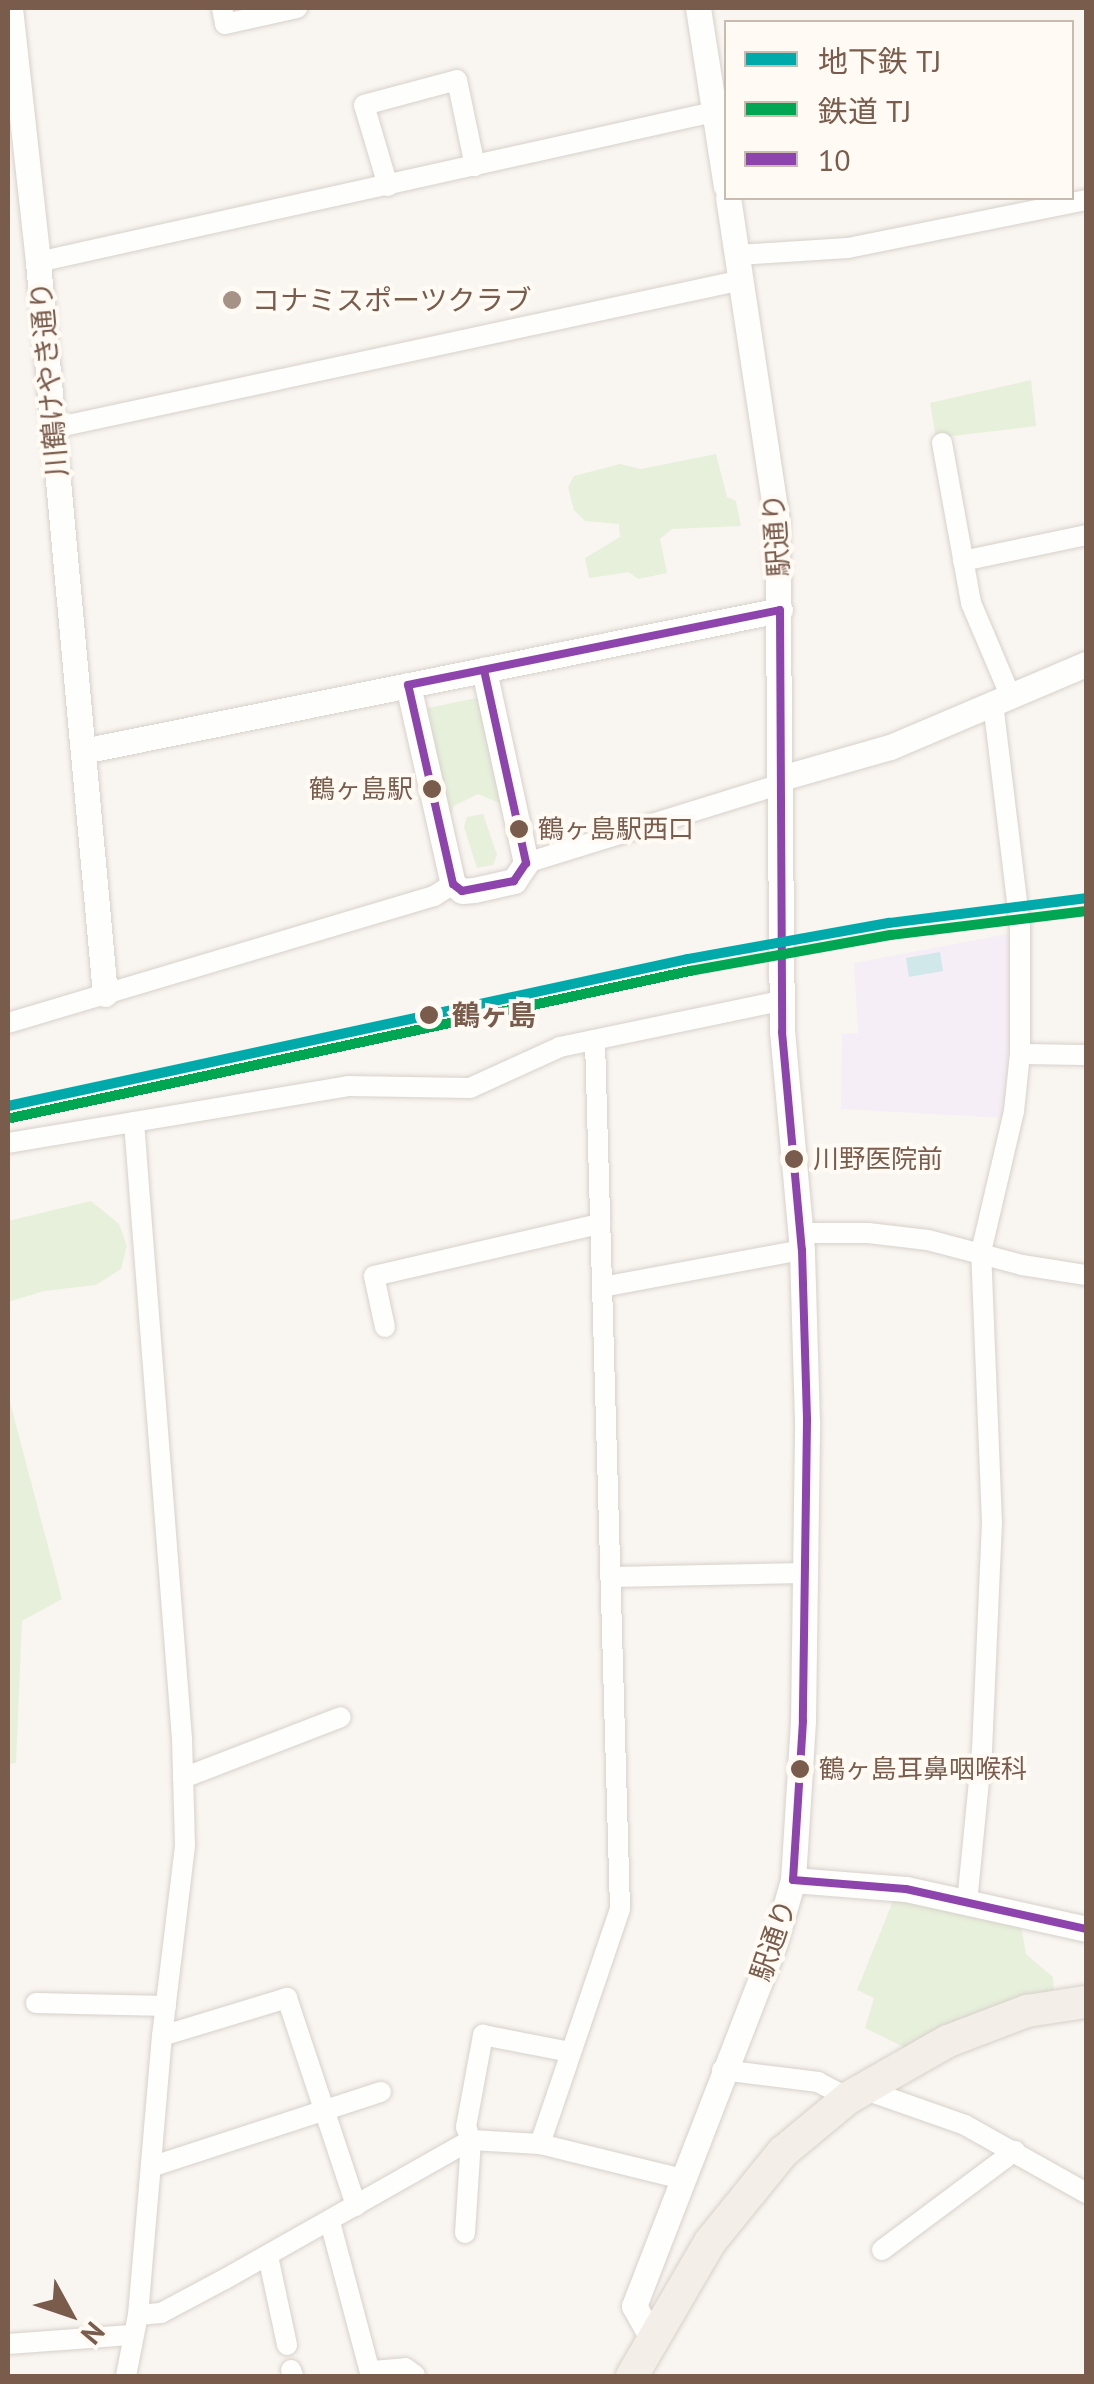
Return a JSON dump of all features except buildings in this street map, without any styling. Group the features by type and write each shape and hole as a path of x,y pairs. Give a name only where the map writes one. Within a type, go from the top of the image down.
{"main road":[{"path":"632,2376 710,2242 769,2168 856,2093 948,2040 1027,2012 1086,2002"}],"street":[{"name":"川鶴けやき通り","path":"10,8 54,428 105,994"},
{"path":"222,8 225,24 297,8"},
{"path":"698,8 724,174"},
{"path":"388,186 364,104 456,80 474,166"},
{"path":"38,262 714,112"},
{"name":"駅通り","path":"653,2340 634,2306 722,2070 775,1942 794,1880 803,1721 807,1421 800,1242 781,1001 778,521 728,200"},
{"path":"54,428 740,268 1086,200"},
{"path":"942,443 971,602 1002,699 1020,926 1020,1054 1014,1112 981,1252 992,1523 983,1733 967,1903"},
{"path":"963,561 1086,535"},
{"path":"83,751 780,610"},
{"path":"408,685 453,884 466,892 514,881 526,864 866,756 1086,664"},
{"path":"484,670 526,864"},
{"path":"8,1023 434,896 453,884"},
{"path":"8,1143 348,1086 470,1088 560,1047 781,1001"},
{"path":"540,2144 620,1909 595,1040"},
{"path":"1020,1054 1086,1055"},
{"path":"126,2376 185,1846 184,1778 134,1122"},
{"path":"385,1327 374,1276 600,1224"},
{"path":"602,1287 800,1242 868,1233 1086,1275"},
{"path":"610,1577 804,1573"},
{"path":"184,1778 340,1717"},
{"path":"794,1880 906,1889 1086,1929"},
{"path":"162,2036 287,1998 356,2206"},
{"path":"36,2004 166,2006"},
{"path":"465,2233 471,2140 466,2126 483,2034 570,2052"},
{"path":"722,2070 818,2082 965,2125 1086,2192"},
{"path":"151,2166 381,2092"},
{"path":"8,2344 134,2325 330,2222 471,2140 540,2144 682,2179"},
{"path":"882,2250 1016,2150"},
{"path":"330,2222 372,2374 404,2368 416,2374"},
{"path":"268,2256 287,2345"}],"shaded area":[{"path":"1013,933 1007,1118 841,1109 842,1034 858,1033 854,963"}],"green space":[{"path":"1031,380 1036,426 936,438 930,403"},
{"path":"716,454 727,497 736,501 741,526 672,529 660,539 667,573 638,579 629,572 589,578 585,558 620,537 619,524 585,521 574,510 568,487 574,476 620,464 641,469"},
{"path":"481,697 504,805 478,794 454,806 450,818 424,709"},
{"path":"483,814 497,855 493,865 477,868 464,827 467,817"},
{"path":"91,1201 119,1224 127,1246 121,1269 96,1285 44,1291 8,1302 8,1221"},
{"path":"8,1395 62,1599 22,1621 16,1763 8,1764"},
{"path":"895,1896 1021,1925 1026,1954 1053,1977 1054,1993 908,2049 865,2028 874,1998 857,1990"}],"water":[{"path":"940,952 943,971 909,977 906,958"}],"metro line":[{"name":"TJ","path":"8,1106 688,959 889,923 1086,898"}],"rail line":[{"name":"TJ","path":"11,1118 690,971 891,935 1086,911"}],"transit line":[{"name":"10","path":"484,670 526,863 514,881 462,891 453,884 408,685 780,610 782,1032 802,1250 807,1421 803,1721 793,1880 906,1889 1086,1929"}],"place":[{"name":"コナミスポーツクラブ","path":"232,300"},
{"name":"鶴ヶ島駅","path":"432,789"},
{"name":"鶴ヶ島駅西口","path":"519,829"},
{"name":"鶴ヶ島","path":"429,1015"},
{"name":"川野医院前","path":"794,1159"},
{"name":"鶴ヶ島耳鼻咽喉科","path":"800,1769"}]}
